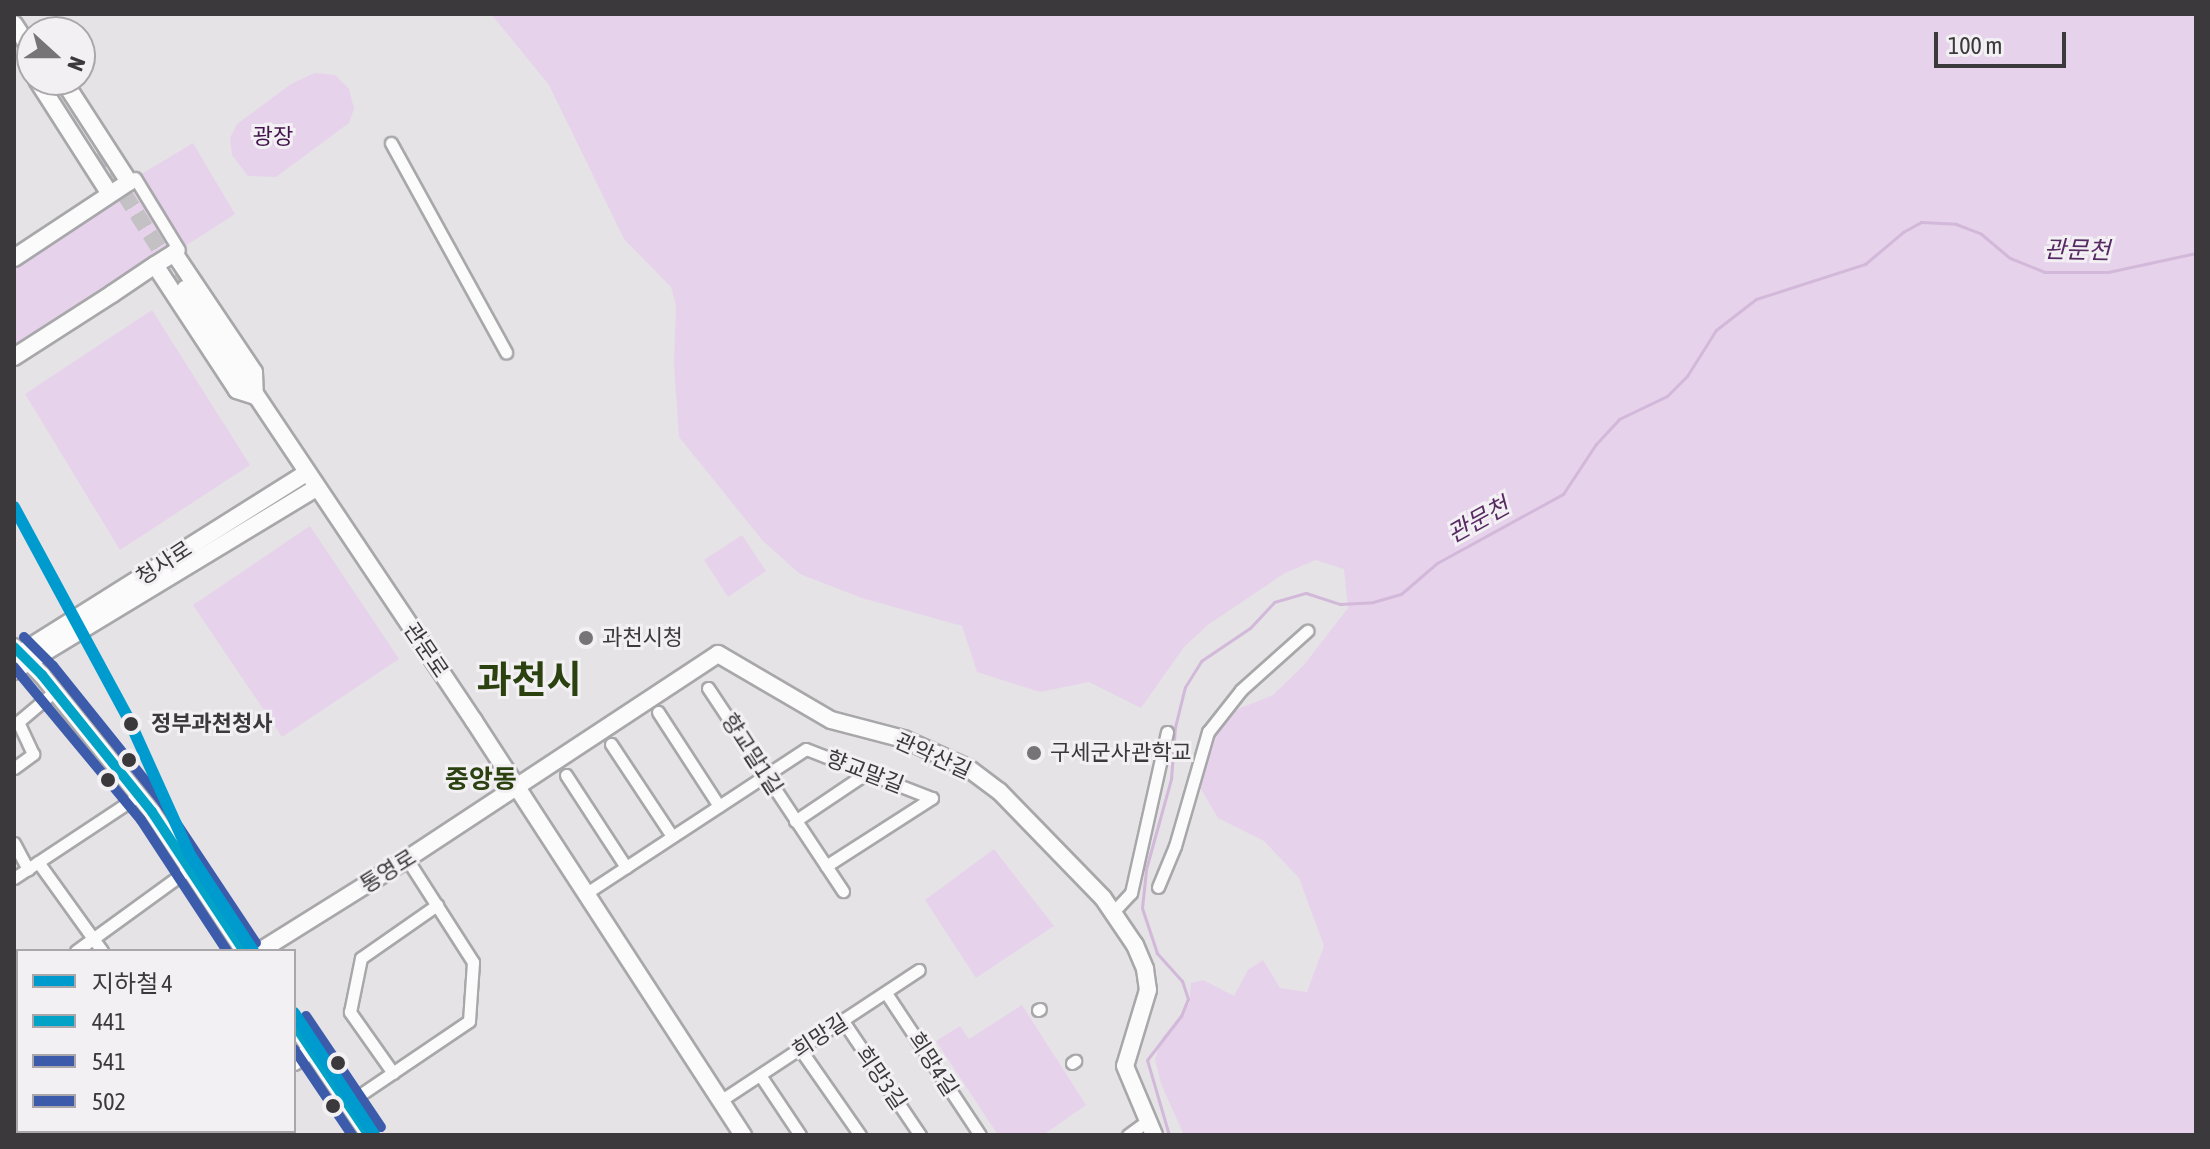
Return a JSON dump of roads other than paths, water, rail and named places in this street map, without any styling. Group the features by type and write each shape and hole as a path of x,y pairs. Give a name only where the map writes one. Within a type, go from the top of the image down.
{"street":[{"path":"47,96 110,194"},
{"path":"61,96 98,153"},
{"path":"74,96 132,180 254,372 255,396 237,390 155,265"},
{"path":"391,143 506,352"},
{"path":"14,258 132,180"},
{"path":"14,357 177,251"},
{"name":"관문로","path":"185,289 474,721 514,787 743,1135"},
{"name":"청사로","path":"20,655 306,473"},
{"name":"청사로","path":"20,655 316,488"},
{"path":"1158,887 1175,846 1208,732 1241,690 1307,631"},
{"name":"관악산길","path":"514,787 718,654 831,720 904,739 968,768 999,791 1114,911 1135,945 1145,969 1148,990 1125,1066 1151,1128"},
{"path":"14,671 20,655 55,691 138,796 243,949"},
{"name":"향교말1길","path":"708,688 843,891"},
{"path":"14,768 33,754 18,722 55,691"},
{"path":"658,712 719,806"},
{"path":"1114,911 1131,893 1167,732"},
{"path":"611,744 672,836"},
{"name":"향교말길","path":"585,894 806,749 932,798 826,866"},
{"path":"795,821 868,772"},
{"path":"566,775 626,867"},
{"name":"통영로","path":"263,949 407,859 514,787"},
{"path":"14,878 138,796"},
{"path":"14,843 101,949"},
{"path":"348,1103 469,1021 473,962 407,859"},
{"path":"79,949 189,869"},
{"path":"393,1073 350,1012 361,958 437,905"},
{"name":"희망길","path":"720,1101 919,970"},
{"name":"희망4길","path":"886,993 980,1135"},
{"name":"희망3길","path":"843,1021 920,1135"},
{"path":"296,1027 369,1135"},
{"path":"800,1049 860,1135"},
{"path":"296,1061 312,1050"},
{"path":"760,1075 800,1135"},
{"path":"1128,1135 1151,1128"}],"waterway":[{"name":"관문천","path":"1169,1135 1147,1060 1181,1016 1188,999 1182,981 1157,953 1142,908 1146,869 1171,779 1175,727 1185,687 1201,661 1250,628 1274,602 1306,593 1340,604 1373,602 1401,594 1437,563 1563,494 1596,444 1619,419 1667,396 1687,376 1716,330 1756,299 1865,264 1903,232 1921,222 1956,224 1980,233 2010,258 2044,272 2108,272 2196,253"}],"tunnel":[{"path":"98,153 185,289"}],"metro line":[{"name":"4","path":"14,507 129,720 190,855 252,949"},
{"name":"4","path":"296,1016 374,1135"}],"place":[{"name":"과천시청","path":"586,638"},
{"name":"정부과천청사","path":"131,724"},
{"name":"구세군사관학교","path":"1034,753"}],"district":[{"name":"과천시","path":"529,680"},
{"name":"중앙동","path":"481,780"}],"park label":[{"name":"광장","path":"273,137"}]}
